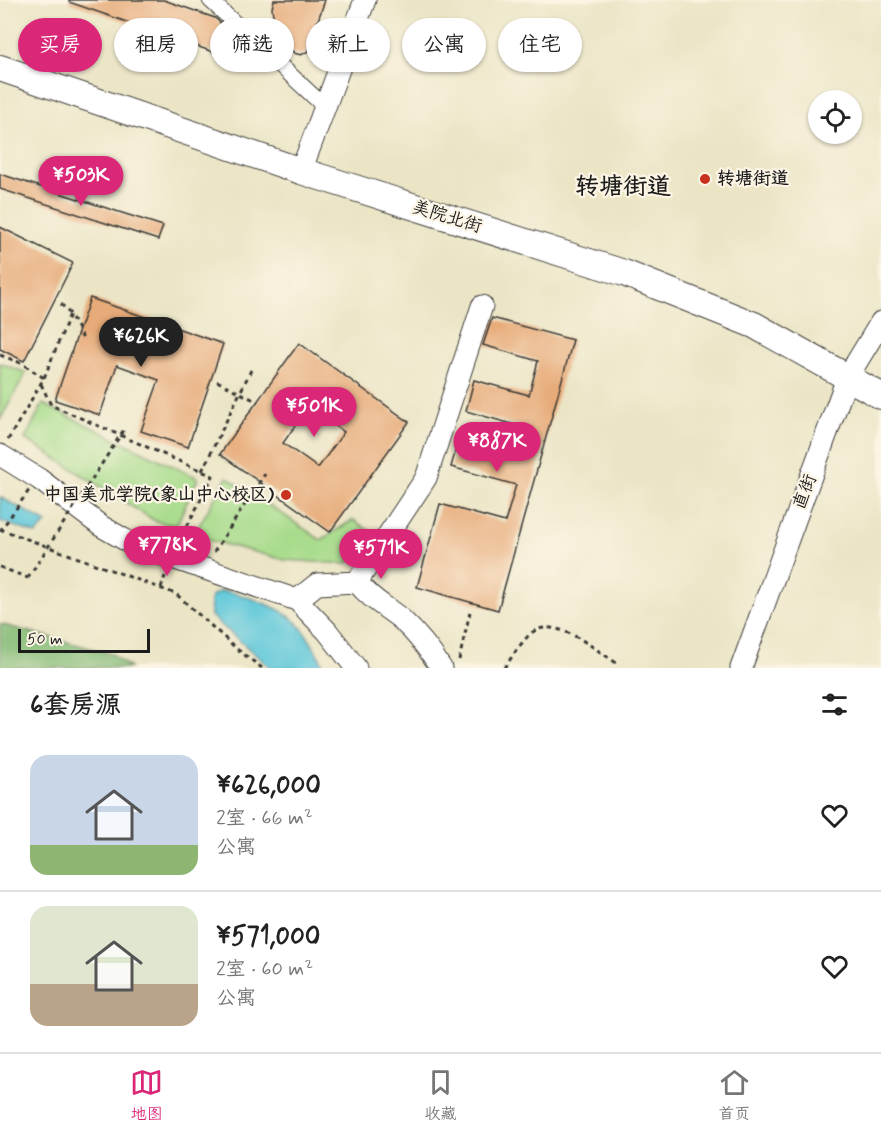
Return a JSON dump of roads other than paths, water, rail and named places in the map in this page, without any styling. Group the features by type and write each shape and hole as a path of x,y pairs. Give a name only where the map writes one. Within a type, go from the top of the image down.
{"street":[{"path":"210,0 325,107"},
{"path":"301,171 365,0"},
{"name":"美院北街","path":"0,68 301,171 624,273 754,325 881,396"},
{"path":"357,582 426,478 482,306"},
{"name":"直街","path":"741,668 847,378 881,322"},
{"path":"3,450 109,530 134,545 297,600 327,631 356,668"},
{"path":"297,600 317,584 357,582"},
{"path":"357,582 364,592 401,619 422,640 441,668"}],"water":[{"path":"0,497 47,523 36,534 0,521"},
{"path":"221,591 253,599 283,612 306,634 325,668 271,668 211,616 210,600 213,595"}],"place":[{"name":"转塘街道","path":"705,179"},
{"name":"中国美术学院(象山中心校区)","path":"286,495"}],"district":[{"name":"转塘街道","path":"623,187"}]}
